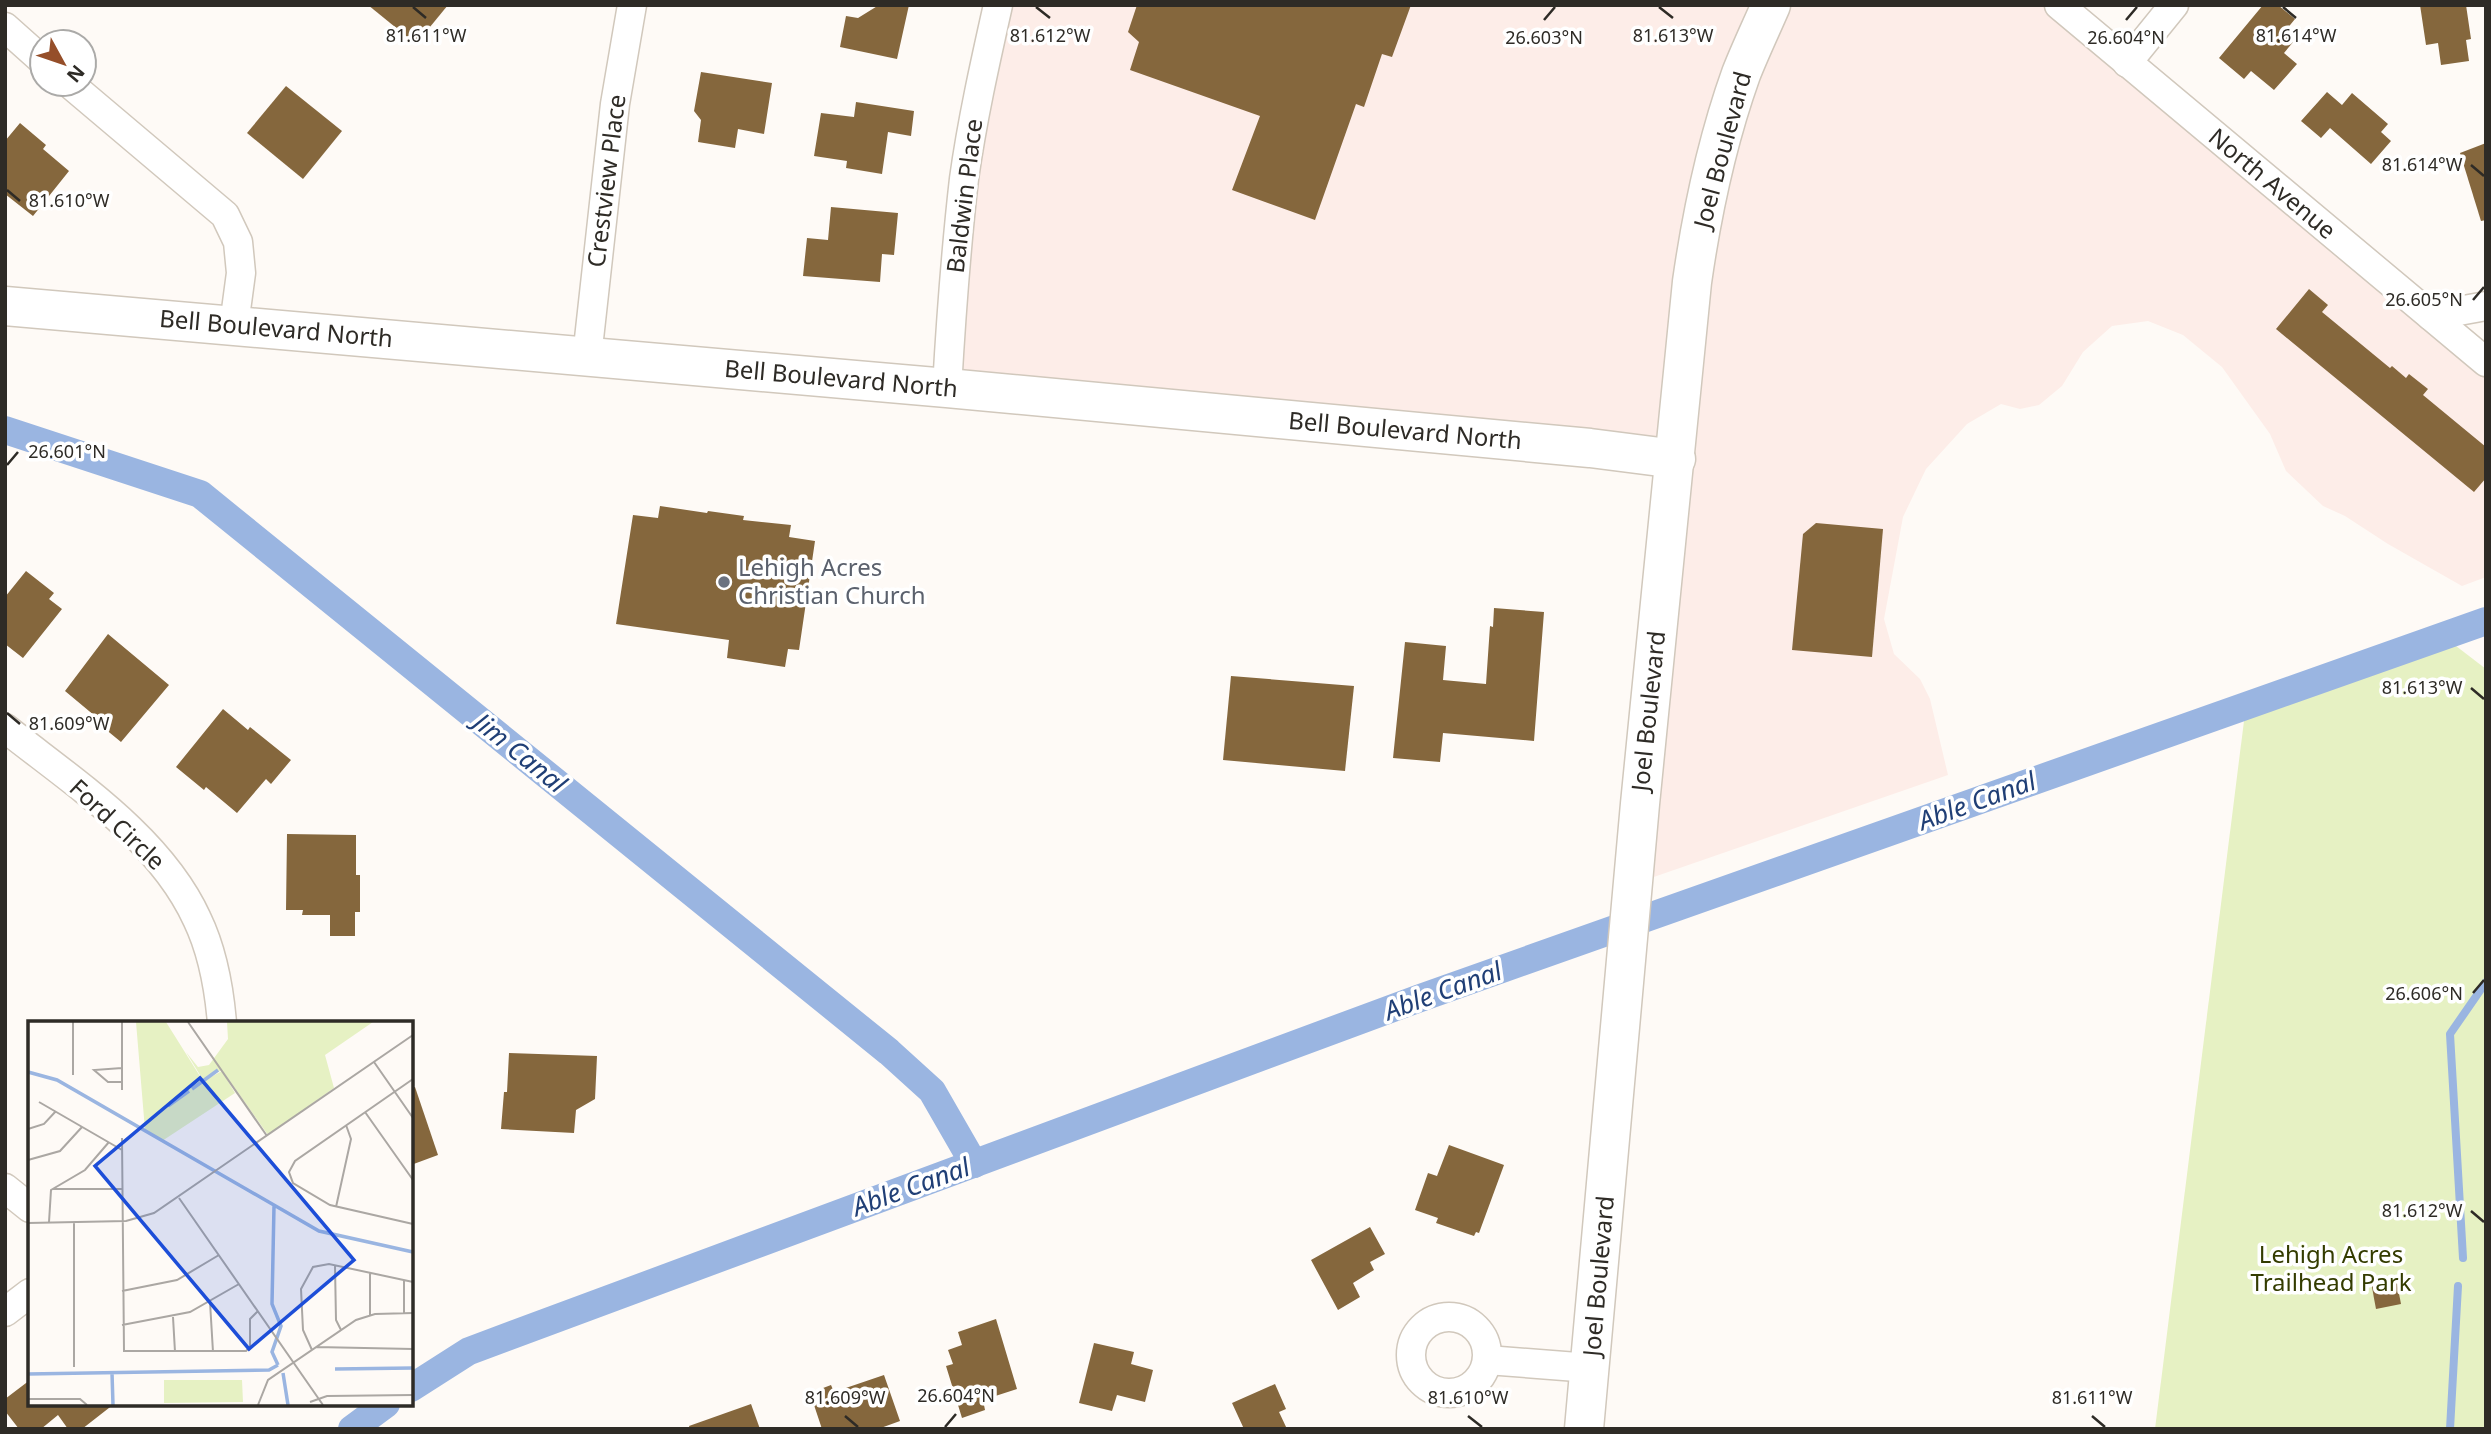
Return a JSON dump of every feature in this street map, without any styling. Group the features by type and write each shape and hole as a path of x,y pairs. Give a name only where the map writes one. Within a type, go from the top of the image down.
{"street":[{"name":"Crestview Place","path":"587,357 615,104 632,5"},
{"name":"Baldwin Place","path":"947,388 953,281 965,177 981,81 998,5"},
{"name":"Joel Boulevard","path":"1584,1429 1634,871 1698,240 1716,156 1738,85 1771,5"},
{"name":"North Avenue","path":"2059,5 2486,362"},
{"path":"2127,63 2174,5"},
{"path":"5,27 28,48"},
{"path":"87,98 225,215 238,242 241,272 234,325"},
{"name":"Bell Boulevard North","path":"5,306 947,388 1676,458"},
{"path":"2431,316 2486,306"},
{"name":"Ford Circle","path":"5,728 124,825 152,852 177,884 197,919 212,959 219,986 222,1021"},
{"path":"5,1188 28,1207"},
{"path":"5,1312 28,1295"},
{"path":"1487,1360 1590,1368"}],"shaded area":[{"path":"989,5 1754,5 1662,442 938,372"},
{"path":"1788,5 2056,5 2486,373 2486,577 2462,586 2345,516 2323,506 2286,471 2270,434 2222,367 2183,335 2148,321 2112,326 2083,352 2062,386 2039,405 2020,409 2001,404 1967,424 1926,469 1903,517 1884,619 1894,654 1920,679 1930,699 1948,775 1648,879 1713,243 1756,80"}],"green space":[{"name":"Lehigh Acres Trailhead Park","path":"2443,636 2486,669 2486,1429 2155,1429 2246,705"}],"building":[{"path":"368,5 448,5 416,44"},
{"path":"879,5 909,5 897,59 840,47 846,16 858,18"},
{"path":"1137,5 1411,5 1392,57 1382,54 1364,107 1356,104 1315,220 1232,190 1260,116 1130,70 1139,42 1128,32"},
{"path":"2263,5 2278,5 2295,19 2286,30 2290,33 2287,35 2294,41 2284,53 2297,64 2274,90 2251,71 2244,79 2219,58"},
{"path":"2420,5 2466,5 2471,39 2466,40 2469,61 2441,65 2438,43 2426,45"},
{"path":"701,72 772,83 764,134 738,129 735,148 698,142 701,120 694,111"},
{"path":"286,86 342,131 303,179 247,133"},
{"path":"2327,92 2342,105 2352,93 2388,124 2381,132 2391,141 2371,164 2330,128 2321,138 2301,121"},
{"path":"856,102 914,111 911,136 888,132 882,174 846,168 847,161 814,156 821,113 854,117"},
{"path":"20,123 46,145 43,149 69,171 33,216 5,194 5,141"},
{"path":"2486,143 2486,220 2481,221 2460,153"},
{"path":"831,207 898,213 894,255 882,254 880,282 803,276 807,238 828,240"},
{"path":"2309,289 2328,305 2322,312 2390,368 2392,366 2406,378 2409,374 2428,389 2423,395 2486,447 2486,478 2474,492 2276,329"},
{"path":"660,506 744,516 743,520 791,525 789,537 815,541 799,650 788,649 785,667 727,658 729,640 616,624 633,515 658,518"},
{"path":"1816,523 1883,529 1872,657 1792,650 1803,534"},
{"path":"26,571 54,593 49,599 62,609 23,658 5,644 5,597"},
{"path":"1494,608 1544,612 1534,741 1443,733 1440,762 1393,758 1405,642 1446,646 1443,680 1486,684"},
{"path":"108,634 169,685 121,742 65,691"},
{"path":"1231,676 1354,686 1345,771 1223,760"},
{"path":"223,709 291,760 271,784 266,779 237,813 176,767"},
{"path":"287,834 356,835 360,912 355,912 355,936 330,936 330,915 302,915 303,910 286,910"},
{"path":"509,1053 597,1056 595,1099 576,1110 574,1133 501,1129"},
{"path":"413,1088 438,1155 413,1164"},
{"path":"1449,1145 1504,1165 1479,1233 1476,1232 1474,1236 1436,1223 1438,1218 1415,1210 1428,1173 1437,1176"},
{"path":"1370,1227 1385,1254 1370,1262 1374,1270 1353,1283 1360,1297 1338,1310 1311,1260"},
{"path":"2396,1278 2401,1304 2376,1309 2371,1282"},
{"path":"996,1319 1017,1389 983,1400 985,1410 962,1418 946,1366 953,1364 948,1350 962,1345 958,1332"},
{"path":"1094,1343 1134,1352 1131,1364 1153,1370 1145,1402 1117,1395 1112,1411 1079,1403"},
{"path":"884,1375 900,1421 878,1429 822,1429 810,1393 831,1385 834,1392"},
{"path":"28,1382 28,1406 111,1406 82,1429 68,1429 58,1415 41,1429 19,1429 5,1411 5,1399"},
{"path":"1275,1384 1286,1409 1279,1412 1287,1429 1244,1429 1232,1403"},
{"path":"751,1404 760,1429 690,1429 689,1426"}],"waterway":[{"name":"Jim Canal","path":"5,430 200,494 889,1052 932,1091 974,1164"},
{"name":"Able Canal","path":"413,1387 469,1351 1420,998 2486,621"},
{"path":"2463,1258 2450,1034 2486,982"},
{"path":"2450,1429 2458,1286"},
{"name":"Able Canal","path":"352,1429 383,1406"}],"place":[{"name":"Lehigh Acres Christian Church","path":"724,582"}]}
